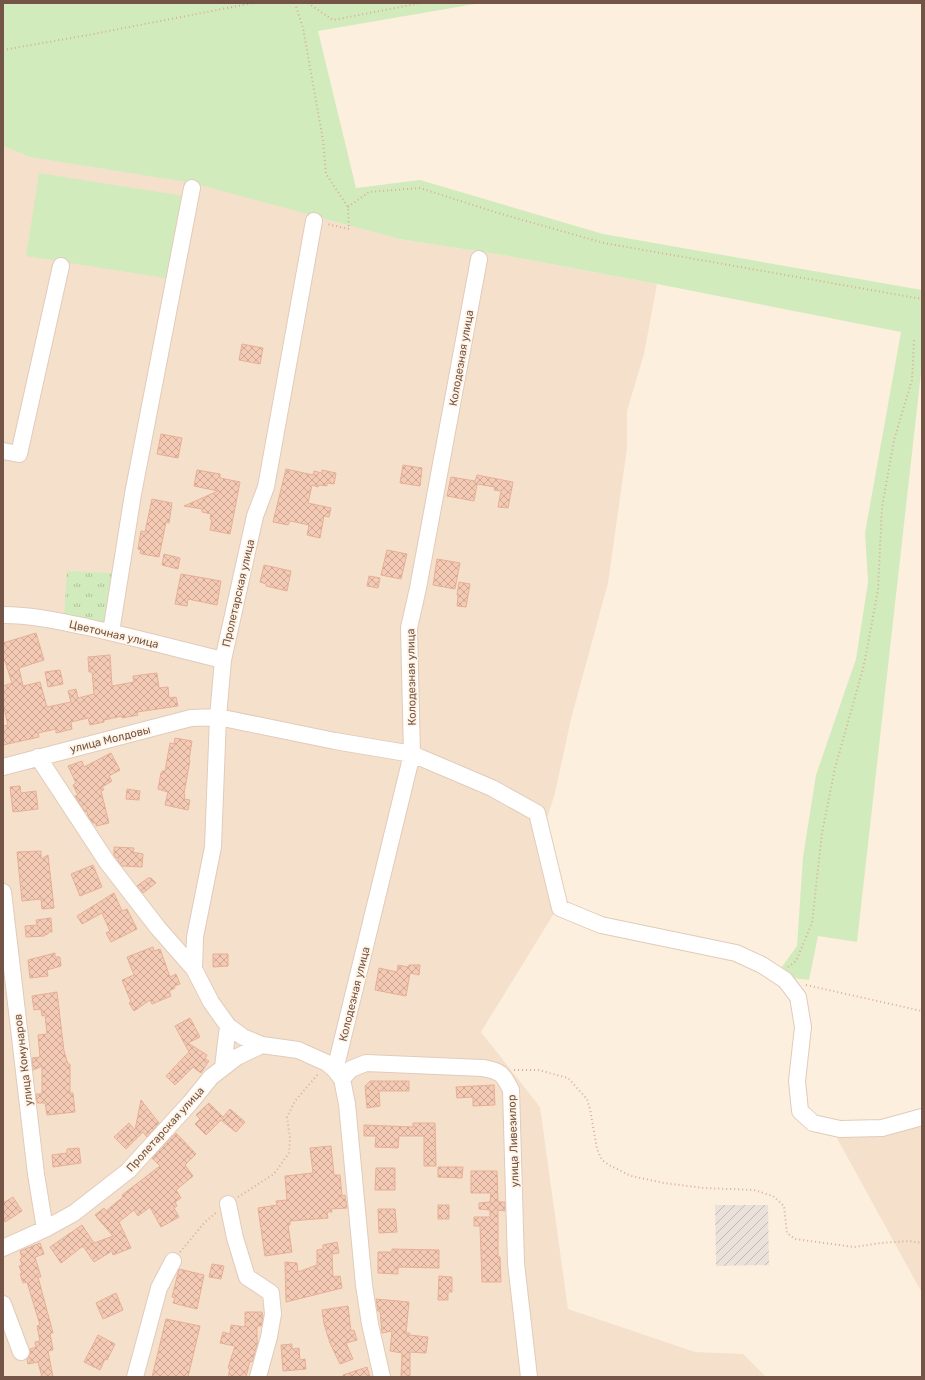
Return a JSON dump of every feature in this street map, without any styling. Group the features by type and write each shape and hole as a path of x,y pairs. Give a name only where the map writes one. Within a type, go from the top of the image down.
{"street":[{"path":"111,632 133,494 192,188"},
{"name":"Пролетарская улица","path":"194,969 195,937 213,847 218,717 223,660 255,516 266,487 314,221"},
{"name":"Колодезная улица","path":"382,1377 370,1324 364,1285 347,1104 335,1070 412,754 409,628 420,580 479,259"},
{"path":"3,451 19,454 60,266"},
{"name":"Цветочная улица","path":"3,615 44,618 111,632 223,660"},
{"name":"улица Молдовы","path":"3,767 191,718 218,717 334,741 412,754 492,788 537,812 560,908 601,925 736,953 762,966 781,978"},
{"name":"Пролетарская улица","path":"38,757 107,862 158,928 194,969 211,1002 228,1026 243,1037 262,1045 298,1050 335,1070"},
{"name":"улица Комунаров","path":"3,892 36,1174 45,1229"},
{"path":"781,978 798,997 803,1027 797,1081 800,1111 813,1123 840,1129 882,1128 922,1117"},
{"path":"223,1067 228,1026"},
{"name":"Пролетарская улица","path":"3,1248 45,1229 74,1213 128,1171 190,1103 211,1077 237,1057 262,1045"},
{"path":"335,1070 366,1064 483,1068 495,1070"},
{"name":"улица Ливезилор","path":"495,1070 505,1077 511,1090 516,1263 529,1377"},
{"path":"228,1204 235,1238 247,1277 271,1293 273,1314 269,1337 258,1377"},
{"path":"135,1377 159,1288 173,1261"},
{"path":"3,1304 21,1352"}],"path":[{"path":"3,50 253,3"},
{"path":"295,3 303,28 323,140 326,174 348,207 349,229 314,221"},
{"path":"308,3 332,20 421,3"},
{"path":"348,207 369,192 420,188 498,213 604,243 922,300"},
{"path":"914,340 912,380 894,440 882,507 878,590 864,665 835,768 822,833 812,923 796,961 781,978 865,1000 913,1008 922,1012"},
{"path":"173,1261 204,1222 228,1204 274,1174 289,1153 290,1138 287,1116 295,1101 335,1070"},
{"path":"495,1070 538,1070 568,1078 587,1099 597,1149 602,1160 631,1176 664,1183 704,1188 754,1190 773,1196 784,1206 787,1233 795,1239 854,1247 909,1241 922,1243"}],"shaded area":[{"path":"3,146 29,157 193,182 399,239 508,256 657,284 644,354 627,411 627,448 608,583 571,719 555,793 544,828 561,902 481,1032 540,1107 568,1309 695,1352 743,1354 766,1377 3,1377"},
{"path":"922,1111 922,1293 827,1120 879,1120"},
{"path":"715,1205 768,1205 769,1265 716,1266"}],"green space":[{"path":"3,3 481,3 318,31 356,188 420,180 603,234 922,290 922,364 857,942 818,936 809,980 792,978 781,968 797,946 803,857 816,775 856,659 868,582 865,533 901,332 508,256 399,239 193,183 29,157 3,146"},
{"path":"39,173 184,196 171,279 26,256"},
{"path":"67,571 113,573 106,627 64,617"}],"building":[{"path":"242,344 263,348 260,364 239,360"},
{"path":"161,434 182,438 178,458 157,454"},
{"path":"403,465 422,468 420,486 400,483"},
{"path":"286,469 313,475 314,471 322,473 322,470 336,473 334,484 327,483 327,486 319,485 318,487 312,485 308,503 331,508 329,517 324,516 320,538 307,535 309,525 290,521 288,525 273,522"},
{"path":"197,470 220,474 220,478 240,482 230,534 210,530 212,519 210,519 211,514 202,512 202,509 184,506 218,491 194,486"},
{"path":"477,475 513,482 508,508 498,507 501,491 494,490 495,487 477,484 474,501 447,496 451,477 475,481"},
{"path":"152,499 172,503 169,523 166,522 159,557 142,554 140,553 141,550 138,549 141,531 145,532"},
{"path":"387,550 407,554 401,579 381,575"},
{"path":"164,554 180,558 178,569 162,565"},
{"path":"437,559 460,563 455,589 433,585"},
{"path":"264,565 291,571 287,591 266,586 266,584 260,582"},
{"path":"181,574 221,581 217,605 188,599 187,606 175,604"},
{"path":"369,576 380,578 378,588 367,586"},
{"path":"459,582 470,584 466,607 457,606"},
{"path":"36,633 44,660 19,668 23,686 40,682 47,707 71,702 68,691 76,689 78,698 94,694 92,672 89,672 88,657 110,655 112,686 134,682 133,676 157,673 159,688 168,687 169,698 176,697 178,706 137,712 138,715 122,718 122,716 90,725 88,718 71,722 72,729 56,733 56,729 38,733 39,737 3,745 3,726 8,725 3,704 3,686 12,683 5,661 3,662 3,643"},
{"path":"60,670 63,684 48,687 45,672"},
{"path":"175,738 192,741 184,794 184,799 190,800 188,810 165,805 168,792 158,789 161,773 162,771 165,771 170,743 174,744"},
{"path":"111,753 120,770 109,776 112,781 102,787 104,790 101,791 109,823 96,826 96,823 93,823 88,816 87,811 85,812 75,796 78,795 73,785 76,783 68,766 82,761 84,767"},
{"path":"20,786 21,793 36,791 38,809 13,812 10,787"},
{"path":"127,789 140,791 139,800 126,799"},
{"path":"114,847 134,848 133,852 143,854 142,867 122,866 118,861 118,858 114,855"},
{"path":"41,851 41,859 48,855 54,908 42,909 41,899 22,901 17,852"},
{"path":"93,865 102,887 80,896 71,874"},
{"path":"148,878 151,878 156,883 143,893 137,886"},
{"path":"114,893 122,911 127,909 137,929 111,942 106,933 110,931 102,913 82,924 77,916"},
{"path":"51,918 52,932 48,932 48,934 44,936 26,937 25,926 37,925 36,920"},
{"path":"153,947 154,951 160,949 170,977 176,974 180,984 174,986 175,988 169,991 171,996 152,1004 150,1000 134,1011 129,1003 131,1002 122,980 134,975 127,957"},
{"path":"55,953 55,957 60,957 61,966 47,970 48,976 30,978 28,960"},
{"path":"213,954 228,954 228,966 213,967"},
{"path":"398,965 408,967 409,965 420,965 419,975 410,973 406,996 375,990 379,968 397,972"},
{"path":"57,992 64,1051 68,1064 70,1064 70,1093 73,1093 75,1112 47,1115 45,1103 37,1103 36,1094 42,1094 42,1066 33,1070 32,1058 40,1057 38,1035 47,1034 45,1015 42,1016 41,1009 34,1010 32,996"},
{"path":"190,1018 200,1037 188,1043 207,1055 205,1059 209,1061 201,1073 193,1067 175,1085 166,1076 189,1052 175,1026"},
{"path":"370,1081 409,1081 409,1091 379,1091 380,1106 367,1108 365,1086"},
{"path":"494,1085 495,1105 473,1106 473,1097 457,1098 456,1087"},
{"path":"141,1100 159,1123 147,1137 143,1132 126,1149 114,1137 129,1123 135,1130"},
{"path":"209,1103 223,1117 230,1109 245,1122 236,1132 221,1120 206,1135 195,1124 200,1119 196,1115"},
{"path":"413,1123 435,1123 436,1166 424,1166 424,1136 399,1136 398,1148 375,1147 376,1136 364,1136 364,1125 413,1127"},
{"path":"176,1133 196,1154 185,1165 193,1176 176,1190 181,1198 175,1202 177,1206 174,1208 179,1217 161,1227 150,1207 138,1216 134,1210 119,1222 131,1248 113,1255 112,1251 94,1262 83,1246 61,1263 50,1247 82,1225 94,1243 113,1236 95,1215 104,1208 106,1211 123,1197 122,1195 160,1166 152,1158"},
{"path":"331,1146 334,1175 340,1175 342,1196 345,1195 347,1208 331,1209 332,1212 327,1212 328,1218 290,1221 290,1225 288,1225 292,1252 265,1256 258,1208 277,1205 276,1201 287,1200 285,1176 313,1173 310,1148"},
{"path":"79,1148 81,1163 53,1167 52,1155 67,1153 67,1149"},
{"path":"438,1167 463,1167 462,1178 438,1177"},
{"path":"376,1168 395,1168 395,1190 375,1190"},
{"path":"471,1171 497,1171 498,1202 505,1202 505,1211 498,1210 498,1257 500,1257 501,1282 482,1282 480,1226 474,1226 474,1217 490,1217 490,1210 479,1209 479,1203 490,1202 491,1193 471,1193"},
{"path":"13,1197 22,1211 5,1222 3,1215 3,1203"},
{"path":"438,1205 449,1205 449,1219 438,1219"},
{"path":"378,1209 395,1209 397,1232 379,1233"},
{"path":"337,1242 339,1253 332,1254 333,1277 340,1276 342,1288 286,1302 285,1262 297,1263 298,1272 317,1265 317,1250 323,1249 323,1245"},
{"path":"40,1243 44,1254 35,1257 41,1277 38,1277 53,1333 50,1333 53,1350 48,1351 53,1377 42,1377 38,1362 28,1364 27,1359 30,1354 30,1349 36,1347 35,1342 40,1341 37,1326 40,1325 27,1282 23,1283 20,1274 22,1273 19,1266 22,1265 20,1259 22,1258 20,1251"},
{"path":"392,1249 439,1250 439,1268 398,1267 398,1274 378,1273 378,1252 392,1252"},
{"path":"212,1264 224,1266 221,1279 209,1277"},
{"path":"179,1269 204,1275 197,1309 173,1303 175,1298 172,1297"},
{"path":"439,1276 452,1277 452,1292 448,1292 448,1300 438,1300"},
{"path":"116,1293 123,1310 103,1319 96,1303"},
{"path":"376,1299 409,1302 406,1333 410,1333 409,1335 428,1337 426,1353 410,1352 410,1377 401,1377 402,1353 390,1351 392,1331 382,1333 380,1311 378,1311"},
{"path":"348,1306 351,1331 354,1330 357,1340 346,1343 353,1359 340,1364 330,1343 324,1324 322,1310"},
{"path":"245,1312 262,1312 263,1317 261,1326 257,1326 258,1341 252,1362 250,1361 246,1377 228,1377 230,1369 228,1368 235,1346 220,1343 223,1332 230,1334 231,1325 245,1327"},
{"path":"166,1319 200,1326 188,1377 152,1377"},
{"path":"98,1335 115,1344 100,1370 84,1362"},
{"path":"292,1344 292,1349 299,1348 300,1360 305,1359 306,1369 283,1371 281,1345"},
{"path":"367,1367 370,1377 343,1377 343,1375"}]}
